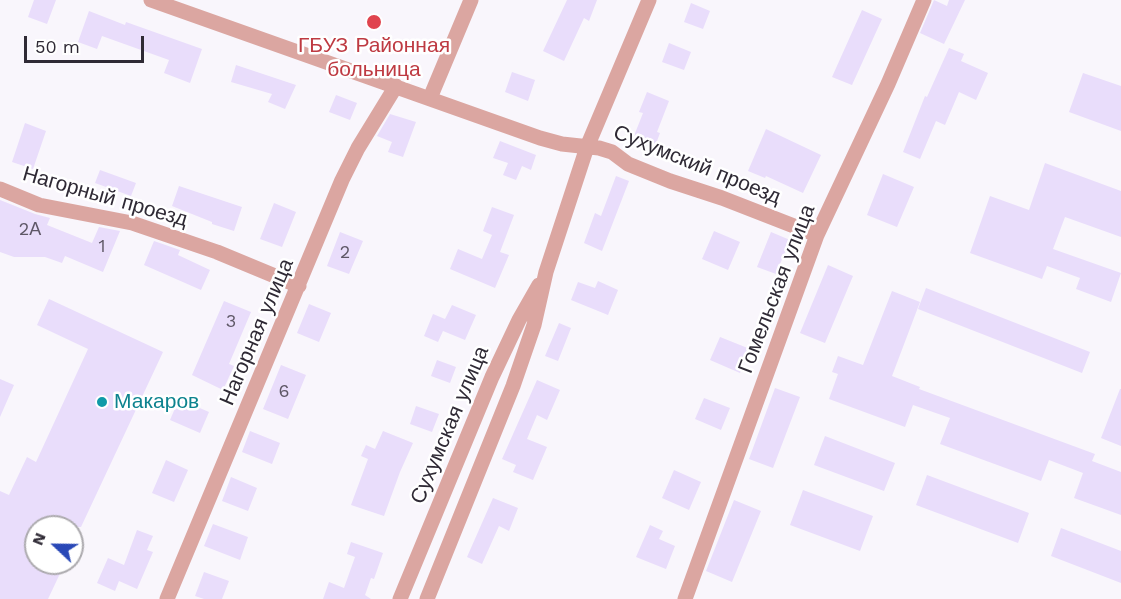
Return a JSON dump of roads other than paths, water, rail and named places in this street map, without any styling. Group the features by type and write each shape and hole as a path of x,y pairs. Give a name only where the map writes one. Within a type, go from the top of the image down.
{"street":[{"name":"Сухумский проезд","path":"151,0 540,138 612,152 628,164 817,236"},
{"path":"430,98 471,0"},
{"name":"Сухумская улица","path":"427,599 516,376 534,325 546,272 587,147 649,0"},
{"name":"Гомельская улица","path":"685,599 817,236 888,84 924,0"},
{"name":"Нагорная улица","path":"168,599 300,286 342,180 358,148 396,86"},
{"name":"Нагорный проезд","path":"0,189 39,205 132,223 217,252 300,286"},
{"name":"Сухумская улица","path":"400,599 492,377 519,320 546,272"}],"place":[{"name":"ГБУЗ Районная больница","path":"374,22"},
{"name":"Макаров","path":"102,402"}]}
